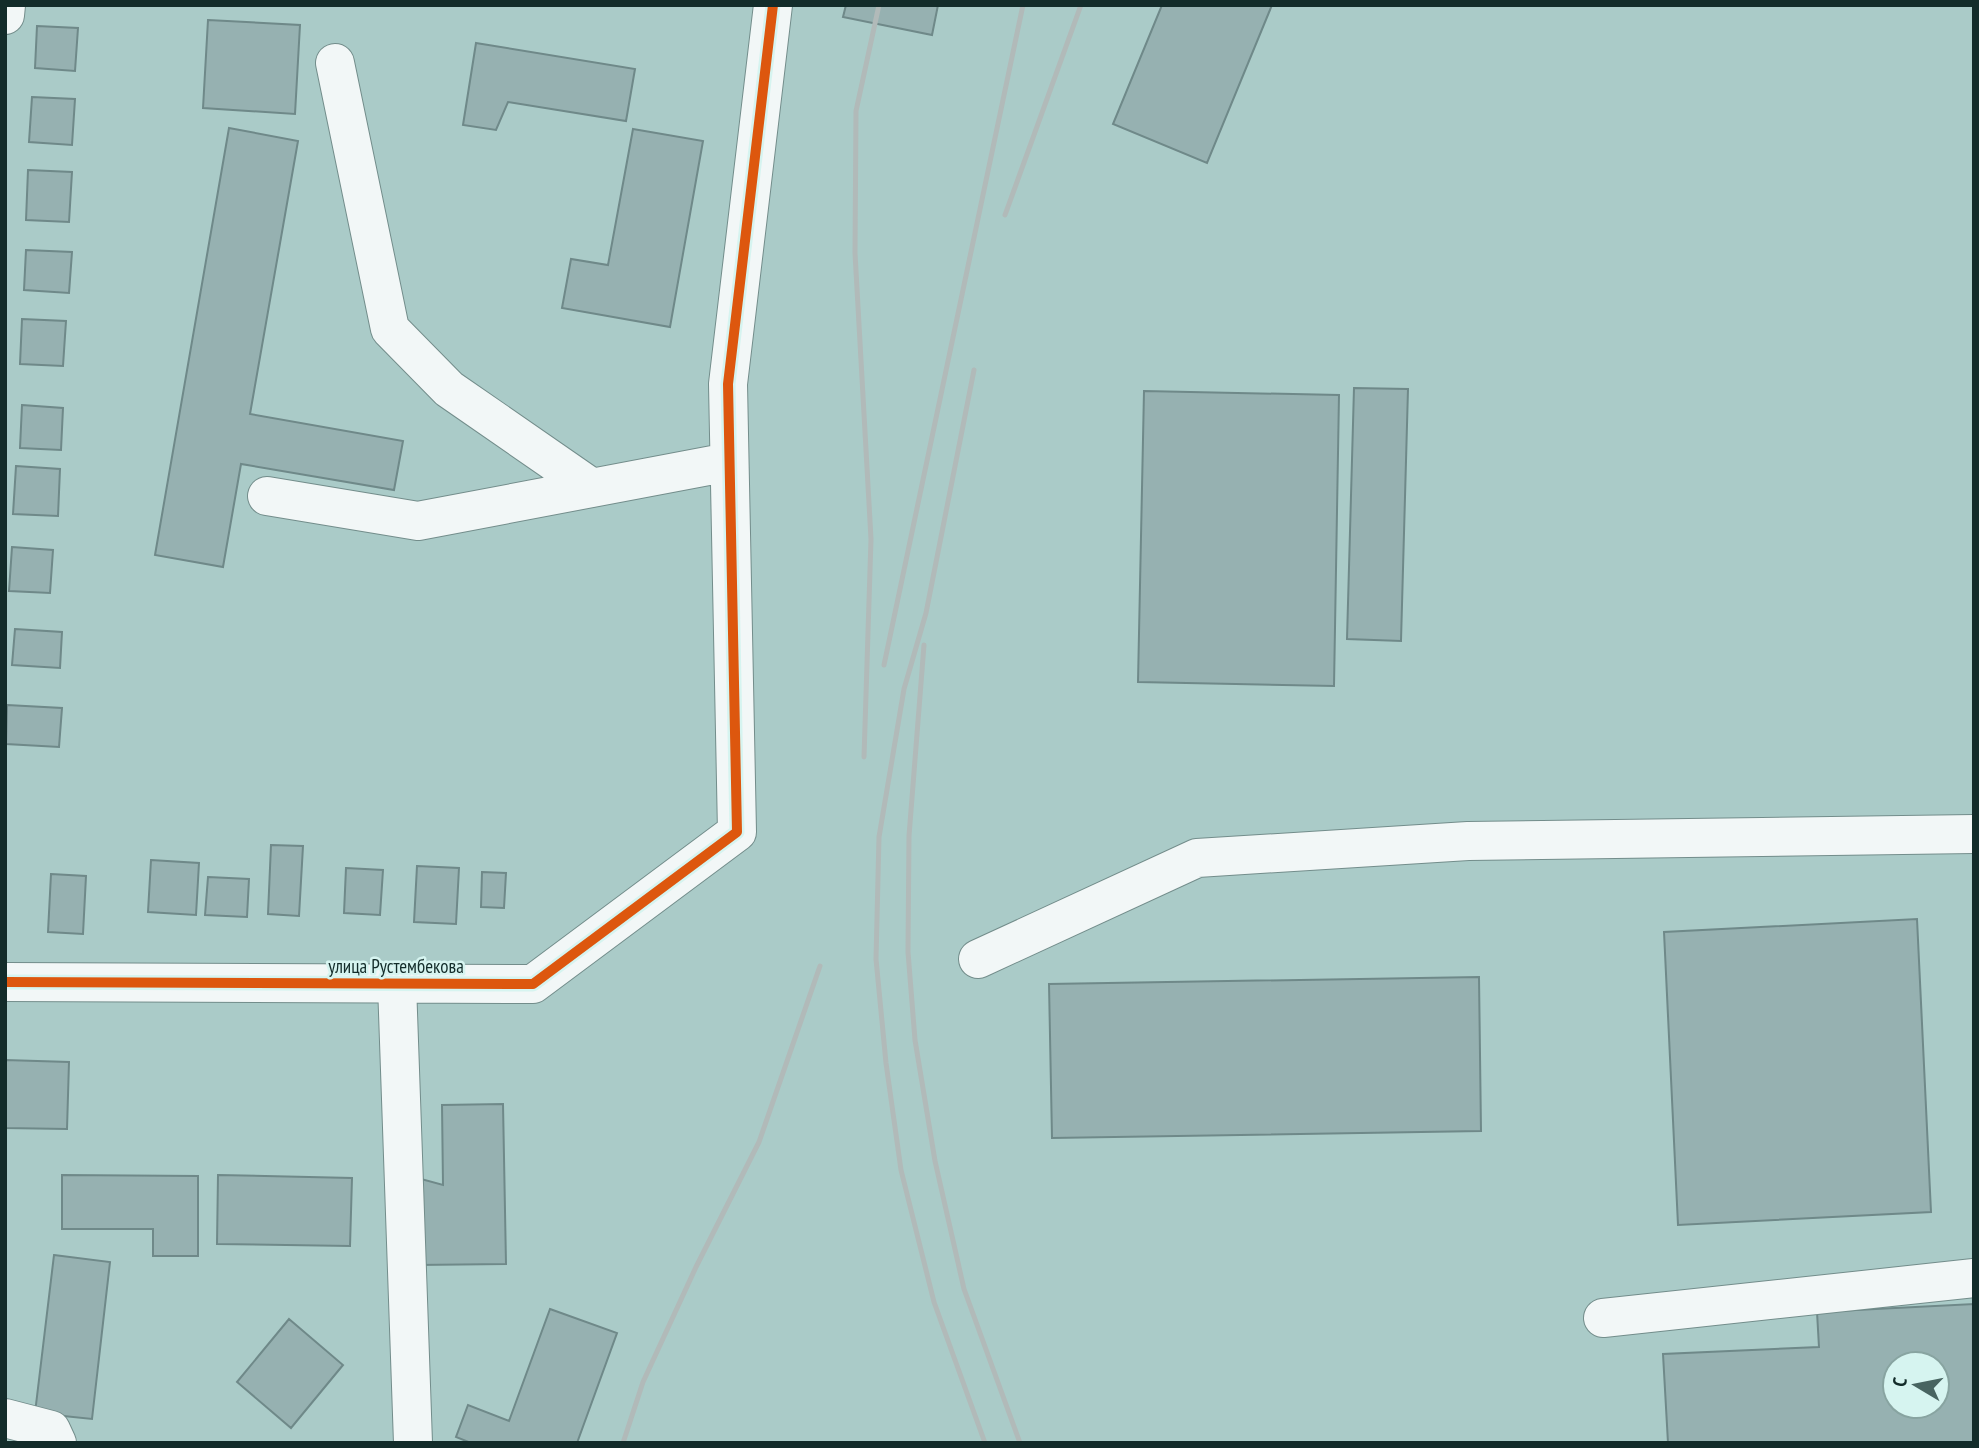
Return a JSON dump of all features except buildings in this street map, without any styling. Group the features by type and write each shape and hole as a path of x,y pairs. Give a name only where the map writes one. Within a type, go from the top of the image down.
{"street":[{"path":"5,15 6,5"},
{"path":"267,496 418,521 729,463 728,384 773,5"},
{"path":"335,63 390,329 449,389 592,488"},
{"name":"улица Рустембекова","path":"5,982 533,984 737,832 729,463"},
{"path":"978,959 1198,858 1468,841 1974,834"},
{"path":"397,984 413,1443"},
{"path":"1603,1318 1974,1278"},
{"path":"5,1418 51,1430 57,1443"}],"railway":[{"path":"864,757 871,539 855,253 856,111 879,5"},
{"path":"884,665 1023,5"},
{"path":"1005,215 1081,5"},
{"path":"974,370 926,613 904,689 879,837 876,959 886,1063 901,1170 934,1302 985,1443"},
{"path":"924,645 909,836 908,952 915,1040 935,1161 964,1289 1020,1443"},
{"path":"623,1443 643,1382 696,1267 759,1142 820,966"}],"cycle path":[{"path":"5,982 533,984 737,832 728,384 773,5"}]}
